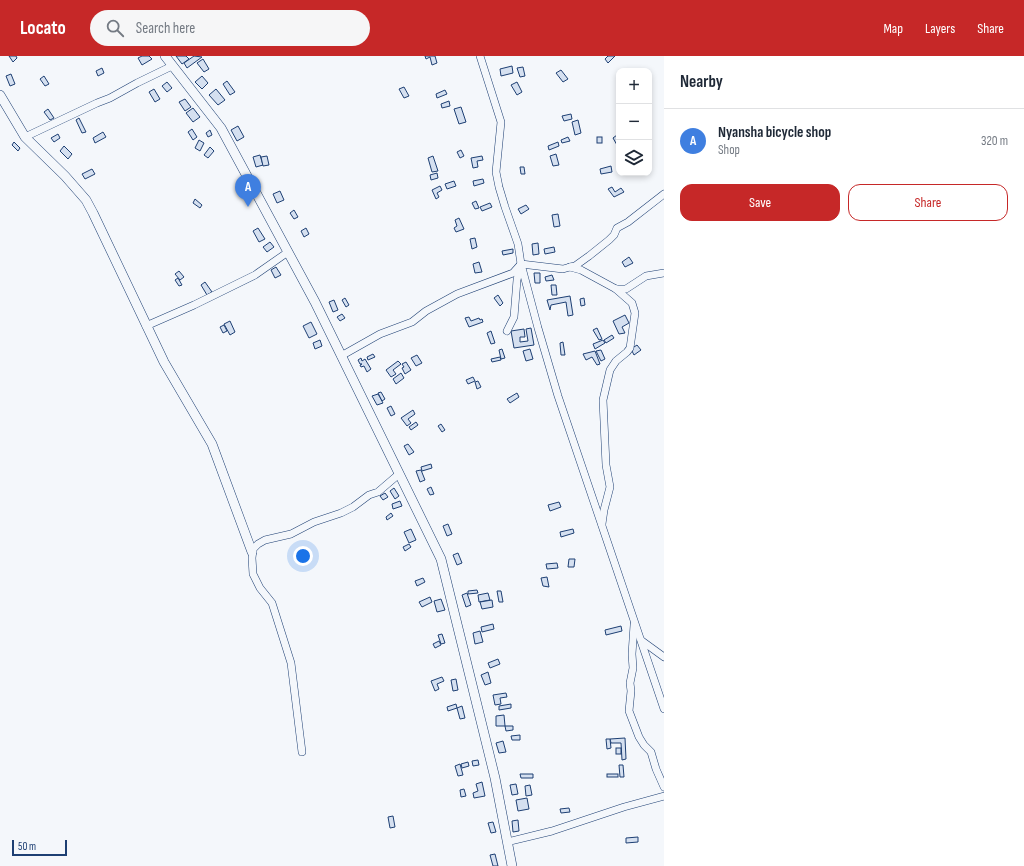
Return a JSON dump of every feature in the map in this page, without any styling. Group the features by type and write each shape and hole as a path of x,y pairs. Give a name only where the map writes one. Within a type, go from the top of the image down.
{"street":[{"path":"165,56 221,128 312,298 441,558 495,778 512,866"},
{"path":"480,56 501,122 496,172 505,207 518,244 521,264 538,328 558,396 664,709"},
{"path":"25,137 110,98 172,66"},
{"path":"0,95 25,137 65,176 86,200 164,362 212,444 252,552 253,574 260,588 272,602 291,663 302,752"},
{"path":"570,268 589,256 609,240 614,235 617,228 628,222 664,194"},
{"path":"146,326 194,305 255,275 288,252"},
{"path":"521,264 581,270 616,289 632,303 635,313 630,348 616,361 610,370 603,400 606,465 610,487 604,510 602,526"},
{"path":"507,331 514,317 517,280 521,264"},
{"path":"341,356 380,334 412,322 457,294 514,273 521,264"},
{"path":"616,289 626,288 646,276 664,273"},
{"path":"252,552 258,544 265,540 291,534 314,522 341,513 353,507 369,495 378,492 399,474"},
{"path":"634,621 632,654 633,668 630,683 631,691 629,711 639,737 650,752 664,787"},
{"path":"642,641 664,657"},
{"path":"507,842 552,831 624,807 664,796"}],"building":[{"path":"9,56 16,56 17,58 13,62"},
{"path":"142,56 149,56 152,59 142,65 138,58"},
{"path":"176,56 186,56 189,59 182,64"},
{"path":"194,56 202,57 187,68 184,63"},
{"path":"425,56 435,56 437,63 432,65 430,57 426,59"},
{"path":"608,56 615,56 608,63 605,59"},
{"path":"203,59 209,69 204,72 197,63"},
{"path":"512,66 513,73 501,76 500,69"},
{"path":"523,67 525,76 520,77 517,68"},
{"path":"102,68 104,73 98,76 96,71"},
{"path":"561,70 568,79 563,82 556,73"},
{"path":"11,74 15,84 10,86 6,76"},
{"path":"44,76 49,84 45,86 40,79"},
{"path":"202,76 208,83 202,89 195,82"},
{"path":"227,81 235,92 230,95 223,84"},
{"path":"167,82 172,88 167,92 162,86"},
{"path":"517,82 522,92 517,95 511,85"},
{"path":"404,87 409,96 404,98 399,89"},
{"path":"154,89 160,99 155,102 149,92"},
{"path":"216,89 225,100 218,105 209,95"},
{"path":"445,90 447,94 437,98 436,94"},
{"path":"185,99 191,107 185,111 179,102"},
{"path":"449,101 450,106 442,108 441,104"},
{"path":"461,107 466,122 459,124 454,109"},
{"path":"193,108 200,117 193,122 186,113"},
{"path":"48,109 54,118 50,120 44,112"},
{"path":"571,114 572,119 564,121 562,116"},
{"path":"79,118 86,132 82,133 76,120"},
{"path":"578,120 581,133 575,135 572,122"},
{"path":"238,126 244,137 237,141 231,130"},
{"path":"192,129 197,137 193,140 188,132"},
{"path":"210,130 212,135 208,137 206,133"},
{"path":"103,132 106,137 95,143 93,138"},
{"path":"58,134 60,138 54,142 51,138"},
{"path":"616,136 616,143 613,138"},
{"path":"568,137 570,141 562,143 561,140"},
{"path":"597,137 602,137 602,143 597,143"},
{"path":"199,140 204,143 200,151 195,148"},
{"path":"14,142 20,148 18,151 12,145"},
{"path":"558,142 559,146 549,150 548,146"},
{"path":"64,146 72,154 68,159 60,151"},
{"path":"210,147 214,151 208,158 204,155"},
{"path":"461,150 464,156 460,158 457,152"},
{"path":"556,154 559,165 553,166 550,156"},
{"path":"260,155 263,165 256,167 253,157"},
{"path":"267,156 269,165 263,166 261,157"},
{"path":"433,156 438,171 432,172 428,158"},
{"path":"482,156 483,160 477,161 478,167 473,168 471,158"},
{"path":"611,166 612,172 601,174 600,169"},
{"path":"520,167 524,167 525,174 521,174"},
{"path":"92,169 95,174 85,179 82,174"},
{"path":"437,173 438,178 431,180 430,175"},
{"path":"483,179 484,183 474,186 473,181"},
{"path":"454,181 456,186 447,189 445,184"},
{"path":"440,186 442,190 437,193 439,197 436,199 432,190"},
{"path":"612,187 615,192 621,188 624,192 614,197 608,189"},
{"path":"280,191 284,200 277,203 273,194"},
{"path":"195,199 202,205 200,208 193,203"},
{"path":"476,201 479,208 475,209 472,203"},
{"path":"490,203 492,207 482,211 480,207"},
{"path":"526,205 529,209 521,214 518,209"},
{"path":"294,210 298,217 294,219 290,213"},
{"path":"558,214 560,226 554,227 552,215"},
{"path":"459,218 464,229 456,232 454,228 457,226 455,220"},
{"path":"258,228 265,239 259,242 253,231"},
{"path":"306,228 309,234 304,237 301,231"},
{"path":"475,238 477,247 472,249 470,239"},
{"path":"270,242 274,247 267,252 263,247"},
{"path":"538,243 539,254 533,255 532,244"},
{"path":"554,247 555,252 545,254 544,249"},
{"path":"513,249 513,253 503,255 502,251"},
{"path":"629,257 633,263 625,267 622,262"},
{"path":"479,262 482,272 475,273 473,264"},
{"path":"276,267 281,275 275,278 271,270"},
{"path":"179,271 184,277 180,280 175,274"},
{"path":"534,273 540,273 540,283 535,283"},
{"path":"552,275 554,280 546,281 545,277"},
{"path":"178,278 182,285 179,286 175,280"},
{"path":"205,282 212,292 207,295 201,285"},
{"path":"551,285 556,285 557,295 552,295"},
{"path":"498,295 503,303 500,306 494,298"},
{"path":"570,296 573,315 568,316 566,302 551,305 550,310 547,300"},
{"path":"345,298 349,305 346,307 342,300"},
{"path":"584,298 585,305 581,306 580,299"},
{"path":"334,300 338,310 333,312 329,302"},
{"path":"342,314 345,318 340,321 337,317"},
{"path":"625,315 629,323 622,327 625,333 619,334 613,321"},
{"path":"469,317 471,321 479,318 480,320 482,319 483,322 469,327 465,318"},
{"path":"230,321 235,332 230,335 224,324"},
{"path":"311,322 317,334 309,338 303,326"},
{"path":"224,325 227,331 223,333 220,327"},
{"path":"531,328 534,345 514,348 511,331 524,329 525,337 520,337 520,342 528,341 526,329"},
{"path":"597,328 602,339 599,340 593,330"},
{"path":"491,331 495,343 491,344 487,333"},
{"path":"612,335 614,338 606,343 604,340"},
{"path":"320,340 322,346 315,349 313,343"},
{"path":"603,340 605,343 595,349 593,344"},
{"path":"563,342 565,355 561,355 560,343"},
{"path":"637,345 641,350 634,355 631,349"},
{"path":"502,349 505,358 501,359 499,350"},
{"path":"530,349 533,359 526,361 523,351"},
{"path":"601,350 605,359 601,361 596,351"},
{"path":"595,351 600,364 597,365 592,357 586,360 583,354"},
{"path":"373,354 375,357 368,360 367,357"},
{"path":"417,355 422,363 416,366 411,358"},
{"path":"500,357 501,360 492,362 491,359"},
{"path":"361,358 362,361 365,359 371,369 367,372 364,366 361,367 360,365 362,364 360,364 358,360"},
{"path":"398,361 401,364 393,370 396,374 391,377 386,370"},
{"path":"406,362 411,370 405,374 402,364"},
{"path":"401,373 404,378 396,384 393,379"},
{"path":"473,377 475,381 468,384 466,380"},
{"path":"478,381 481,387 477,389 475,382"},
{"path":"381,392 385,399 382,401 378,393"},
{"path":"517,393 519,397 510,403 507,399"},
{"path":"378,394 383,403 377,405 372,396"},
{"path":"391,406 395,414 391,416 387,408"},
{"path":"413,410 415,414 408,419 411,423 407,426 401,418"},
{"path":"416,422 418,425 411,430 409,427"},
{"path":"441,424 445,430 442,432 438,426"},
{"path":"408,444 414,452 409,455 404,446"},
{"path":"431,464 432,468 422,471 421,467"},
{"path":"421,470 425,480 420,482 416,471"},
{"path":"431,487 434,494 430,495 427,489"},
{"path":"394,488 399,496 395,499 390,491"},
{"path":"385,493 388,497 383,500 380,496"},
{"path":"400,501 402,506 393,509 392,504"},
{"path":"559,502 561,507 550,511 548,505"},
{"path":"391,513 393,516 387,520 386,517"},
{"path":"448,524 452,534 447,536 443,526"},
{"path":"411,529 416,540 409,543 404,532"},
{"path":"573,529 574,533 561,537 560,532"},
{"path":"409,544 411,547 405,551 403,547"},
{"path":"458,553 462,563 457,565 453,555"},
{"path":"569,559 575,559 574,567 568,567"},
{"path":"557,563 558,568 547,569 546,564"},
{"path":"547,577 549,587 543,586 541,578"},
{"path":"423,578 425,582 417,586 415,581"},
{"path":"477,590 478,593 468,594 468,591"},
{"path":"497,591 501,591 503,602 499,602"},
{"path":"467,593 471,605 466,607 462,595"},
{"path":"488,593 490,600 479,602 478,595"},
{"path":"430,597 432,602 422,607 419,602"},
{"path":"441,599 445,610 437,612 434,601"},
{"path":"492,600 493,607 482,609 480,602"},
{"path":"493,624 494,629 482,632 481,627"},
{"path":"621,626 622,631 606,635 605,630"},
{"path":"480,631 483,642 475,644 473,633"},
{"path":"442,634 445,643 441,644 438,635"},
{"path":"439,641 441,645 435,648 433,644"},
{"path":"498,659 500,664 490,668 488,663"},
{"path":"488,672 491,683 485,685 481,675"},
{"path":"442,677 444,681 437,684 439,689 435,691 431,681"},
{"path":"456,679 458,690 453,691 451,680"},
{"path":"506,693 507,697 500,698 501,704 495,705 493,695"},
{"path":"456,704 457,708 448,711 447,707"},
{"path":"511,704 511,708 499,710 499,706"},
{"path":"462,706 465,718 460,719 457,708"},
{"path":"504,715 505,726 496,726 496,716"},
{"path":"505,726 513,726 513,730 506,731"},
{"path":"520,735 520,740 512,740 511,736"},
{"path":"625,738 626,759 622,760 621,743 611,743 610,739"},
{"path":"606,739 610,739 611,748 607,749"},
{"path":"503,741 506,752 499,753 496,743"},
{"path":"616,748 621,748 621,754 616,754"},
{"path":"478,760 479,765 473,766 472,761"},
{"path":"468,762 469,766 462,768 461,764"},
{"path":"460,764 463,775 458,776 455,766"},
{"path":"619,765 623,765 624,777 620,777"},
{"path":"520,774 533,774 533,778 521,778"},
{"path":"607,774 618,774 618,777 607,777"},
{"path":"482,782 485,796 474,798 473,793 478,791 476,784"},
{"path":"516,784 518,794 512,795 510,785"},
{"path":"530,785 532,795 526,796 525,786"},
{"path":"464,789 466,796 461,797 460,790"},
{"path":"527,798 529,809 518,811 516,800"},
{"path":"569,808 570,812 561,813 560,809"},
{"path":"393,816 395,827 390,828 388,817"},
{"path":"518,820 519,831 513,832 512,821"},
{"path":"493,822 496,832 491,833 488,823"},
{"path":"638,837 638,842 626,843 626,838"},
{"path":"495,854 498,866 493,866 490,855"}],"place":[{"name":"Nyansha bicycle shop","path":"248,207"}]}
